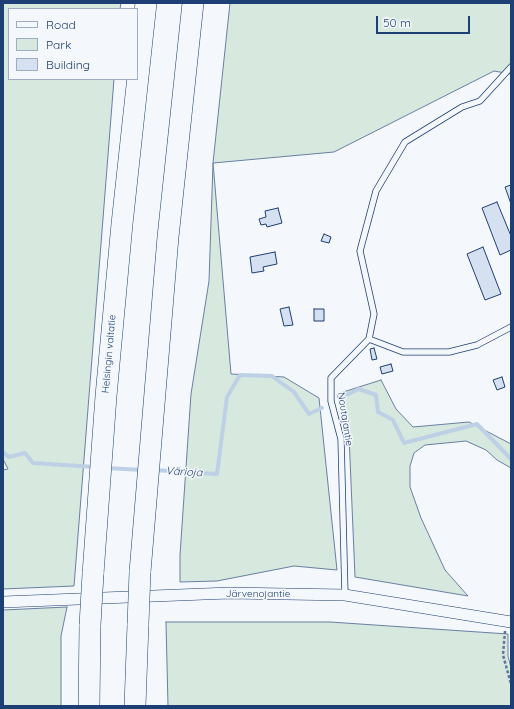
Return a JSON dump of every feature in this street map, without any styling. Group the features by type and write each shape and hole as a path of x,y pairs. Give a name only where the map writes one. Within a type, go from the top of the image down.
{"highway":[{"name":"Helsingin valtatie","path":"138,78 146,3"},
{"path":"136,706 140,572 168,237 193,3"},
{"name":"Helsingin valtatie","path":"89,706 90,625 93,574 114,302 138,80"}],"street":[{"name":"Järvenojantie","path":"3,602 229,593 345,595 508,621"}],"lane":[{"path":"511,67 480,101 462,107 405,142 376,191 360,251 374,314 369,339 403,352 449,352 477,345 511,327"},
{"name":"Noutajantie","path":"345,595 341,439 331,402 331,378 369,339"}],"path":[{"path":"508,621 503,656 511,684"}],"green space":[{"path":"3,3 121,3 120,8 8,8 8,80 114,80 74,586 3,589 3,470 8,469 3,459"},
{"path":"230,3 511,3 511,74 494,71 334,152 213,163"},
{"path":"213,163 231,374 284,377 319,398 337,570 294,566 217,581 180,582 180,555 191,394 209,281"},
{"path":"381,380 396,409 413,427 469,422 511,444 511,468 497,460 486,450 466,441 425,445 414,453 410,466 410,487 421,518 445,570 468,596 355,577 349,435 337,394"},
{"path":"67,607 61,636 61,706 3,706 3,610"},
{"path":"166,622 330,622 508,634 508,656 511,668 511,706 168,706"}],"building":[{"path":"511,185 511,204 505,187"},
{"path":"497,202 511,236 511,250 500,255 482,208"},
{"path":"278,208 282,223 267,227 266,224 261,225 259,219 266,217 265,211"},
{"path":"324,234 331,237 329,243 321,241"},
{"path":"483,247 501,294 485,300 467,254"},
{"path":"275,252 277,264 263,267 264,271 252,273 250,257"},
{"path":"289,307 293,325 284,326 280,309"},
{"path":"314,309 324,309 324,321 314,321"},
{"path":"374,348 377,359 372,360 370,349"},
{"path":"391,364 393,371 382,374 380,367"},
{"path":"502,377 505,387 497,390 493,380"}],"waterway":[{"name":"Värioja","path":"154,470 217,474 227,397 240,375 272,376 294,392 309,414 322,408"},
{"name":"Värioja","path":"340,398 359,389 376,395 378,412 393,420 404,443 477,424 511,459"},
{"name":"Värioja","path":"3,452 9,457 25,453 33,463 95,467"},
{"name":"Värioja","path":"106,468 143,470"}]}
